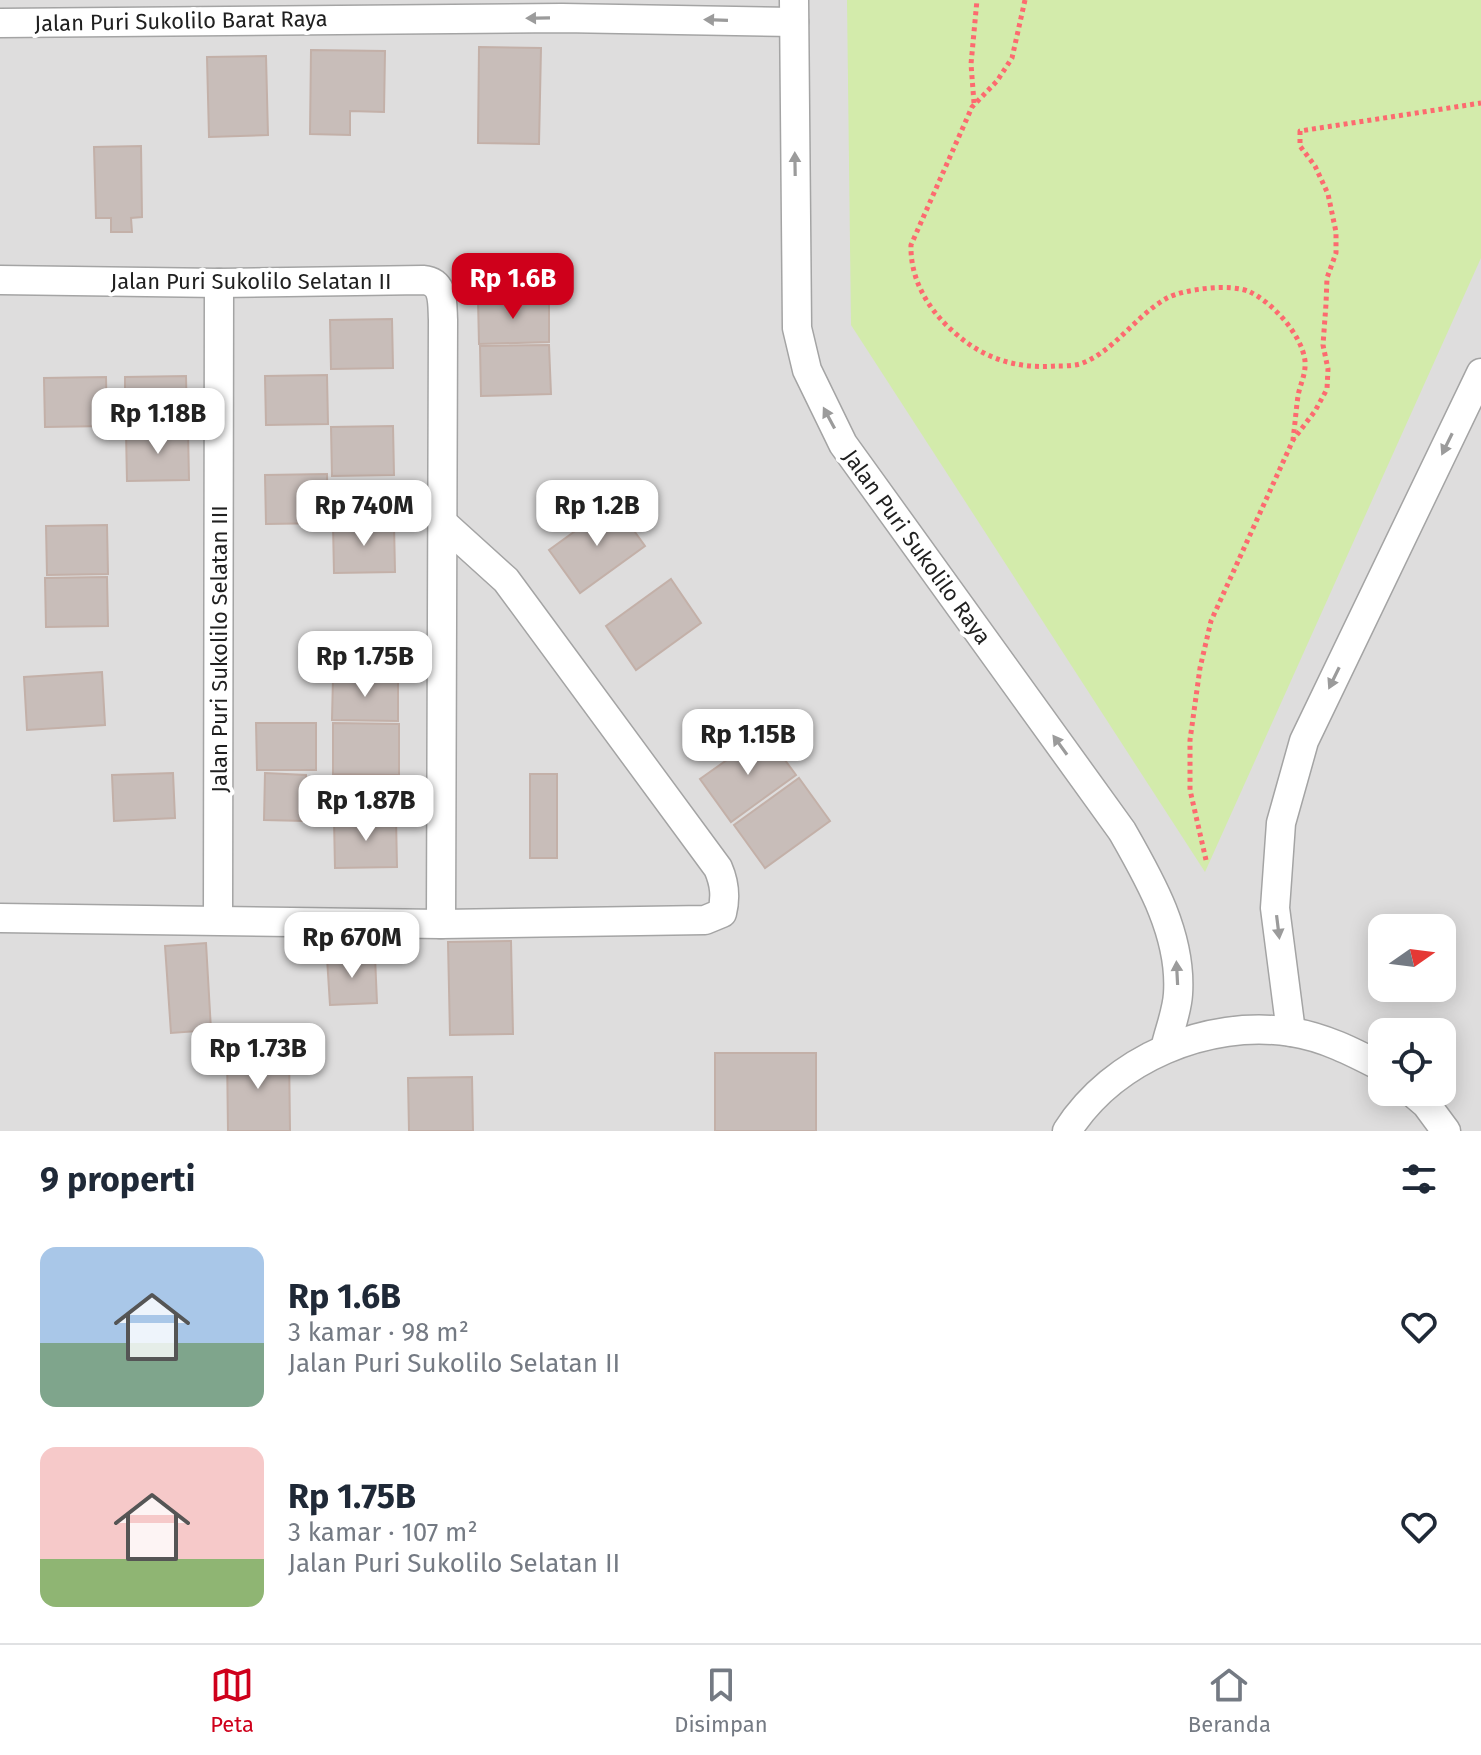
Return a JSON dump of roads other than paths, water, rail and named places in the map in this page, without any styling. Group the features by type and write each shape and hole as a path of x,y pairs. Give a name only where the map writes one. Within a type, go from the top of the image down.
{"street":[{"name":"Jalan Puri Sukolilo Barat Raya","path":"0,23 616,9 794,11"},
{"name":"Jalan Puri Sukolilo Raya","path":"794,11 797,328 807,370 843,444 1122,831 1156,892 1176,955 1178,995 1165,1049"},
{"name":"Jalan Puri Sukolilo Selatan II","path":"0,280 219,283 423,280 437,285 442,297 443,320 441,924"},
{"name":"Jalan Puri Sukolilo Selatan III","path":"218,919 219,283"},
{"path":"1291,1032 1275,908 1281,823 1304,741 1481,373"},
{"path":"0,918 441,924 705,920 722,913 725,901 718,868 506,580 443,523"},
{"path":"1067,1131 1096,1095 1128,1069 1165,1049 1205,1035 1291,1032 1341,1046 1368,1060"},
{"path":"1427,1106 1446,1131"}]}
